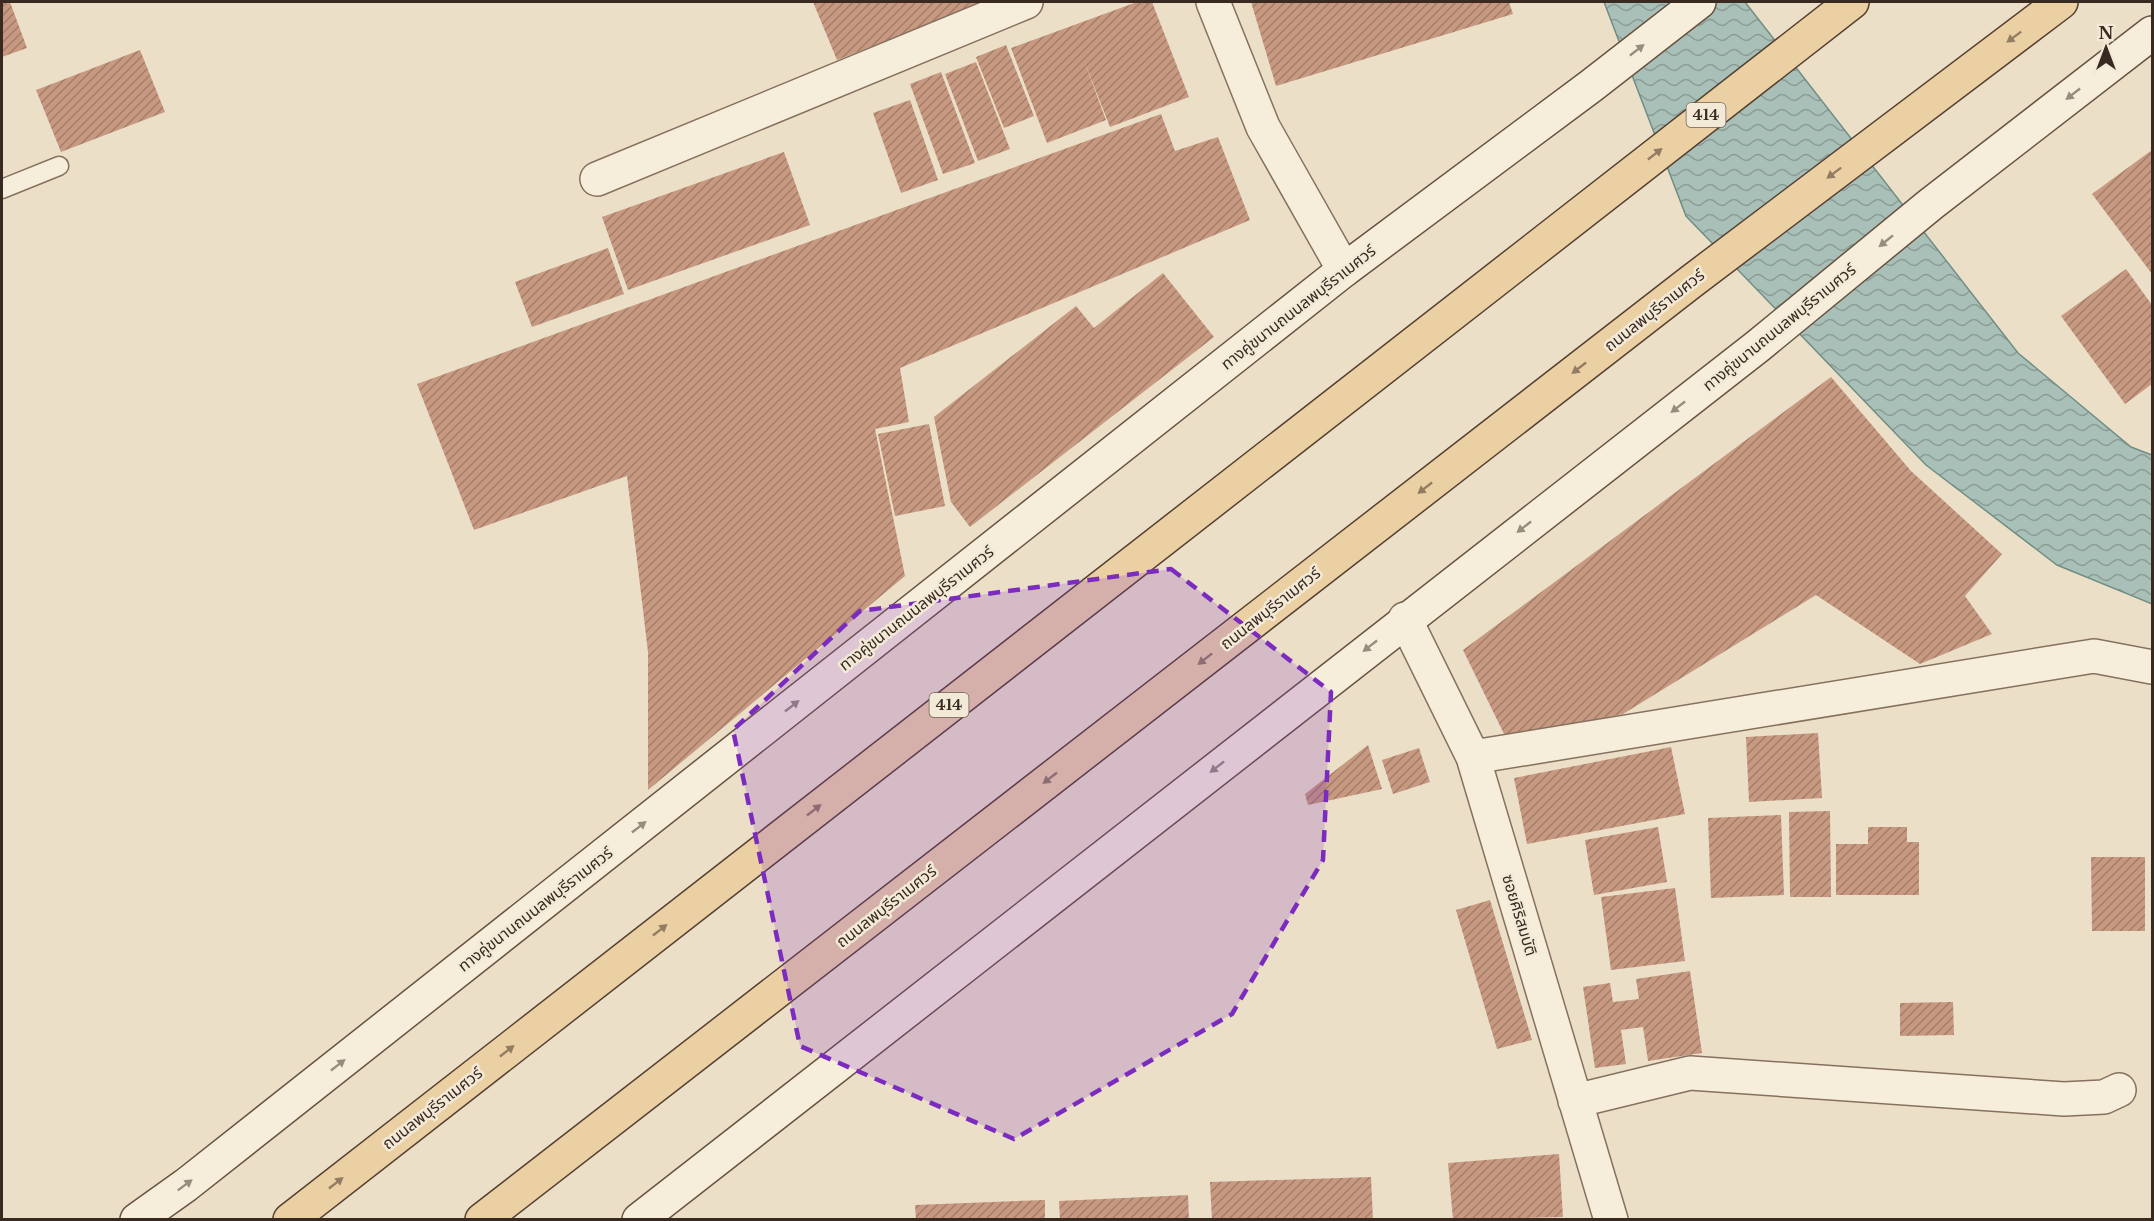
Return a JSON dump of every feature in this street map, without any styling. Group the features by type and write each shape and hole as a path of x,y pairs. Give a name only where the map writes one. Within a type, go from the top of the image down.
{"main road":[{"path":"597,179 1026,2"},
{"path":"1213,2 1263,127 1344,270"},
{"name":"ทางคู่ขนานถนนลพบุรีราเมศวร์","path":"137,1220 195,1178 1344,270 1591,86 1699,2"},
{"name":"ถนนลพบุรีราเมศวร์","path":"290,1220 1852,2"},
{"name":"ถนนลพบุรีราเมศวร์","path":"482,1220 1692,281 2061,2"},
{"name":"ทางคู่ขนานถนนลพบุรีราเมศวร์","path":"639,1220 1405,619 1758,346 1931,204 2152,33"},
{"name":"ซอยศิริสมบัติ","path":"1405,619 1473,757 1611,1220"},
{"path":"1473,757 2094,656 2152,667"},
{"path":"1575,1101 1690,1074 2064,1099 2104,1096 2119,1090"}],"lane":[{"path":"2,189 58,166"}],"highlighted area":[{"path":"1171,569 1331,692 1323,860 1232,1014 1014,1139 800,1046 733,730 860,611"}],"water":[{"path":"1604,2 1745,2 2018,353 2131,447 2152,455 2152,604 2057,565 1926,465 1686,216"}],"building":[{"path":"2,2 10,2 27,48 2,57"},
{"path":"813,2 986,2 837,60"},
{"path":"1137,2 1152,2 1189,97 1110,127 1083,58 1106,120 1047,143 1011,48"},
{"path":"1251,2 1509,2 1513,14 1276,86"},
{"path":"1006,45 1034,116 1004,128 976,57"},
{"path":"140,50 165,112 61,152 36,90"},
{"path":"976,62 1010,149 978,161 945,74"},
{"path":"941,72 975,163 943,174 910,84"},
{"path":"910,100 938,180 901,193 873,113"},
{"path":"1161,114 1175,151 1218,137 1250,220 900,368 909,422 875,429 905,576 648,790 648,652 627,476 474,530 417,384"},
{"path":"2152,150 2152,274 2092,194"},
{"path":"784,152 810,225 628,290 602,217"},
{"path":"608,248 624,294 532,327 515,282"},
{"path":"2126,269 2152,305 2152,384 2125,404 2061,316"},
{"path":"1163,273 1214,337 970,527 951,502 934,417 1076,306 1094,328"},
{"path":"1831,377 1911,471 2002,554 1965,596 1992,634 1920,664 1816,595 1623,714 1506,738 1463,650"},
{"path":"929,424 945,506 895,516 878,434"},
{"path":"1818,733 1822,798 1749,802 1746,737"},
{"path":"1368,745 1382,789 1308,805 1305,794"},
{"path":"1671,747 1685,814 1527,844 1514,778"},
{"path":"1419,748 1430,782 1393,794 1382,760"},
{"path":"1830,811 1831,897 1790,897 1789,812"},
{"path":"1781,815 1784,895 1711,898 1708,818"},
{"path":"1658,827 1667,882 1594,895 1585,840"},
{"path":"1868,827 1907,827 1907,842 1919,842 1919,895 1836,895 1836,844 1868,844"},
{"path":"2091,857 2145,857 2145,931 2092,931"},
{"path":"1675,888 1685,961 1611,970 1601,897"},
{"path":"1490,900 1532,1040 1497,1049 1456,910"},
{"path":"1690,971 1702,1053 1648,1061 1643,1027 1621,1030 1626,1064 1595,1068 1583,987 1610,983 1613,1002 1639,999 1636,979"},
{"path":"1953,1002 1954,1035 1900,1036 1900,1003"},
{"path":"1559,1154 1563,1217 1453,1220 1448,1163"},
{"path":"1371,1177 1373,1220 1212,1220 1210,1182"},
{"path":"1188,1195 1189,1220 1060,1220 1059,1201"},
{"path":"1045,1200 1045,1220 916,1220 915,1205"}]}
